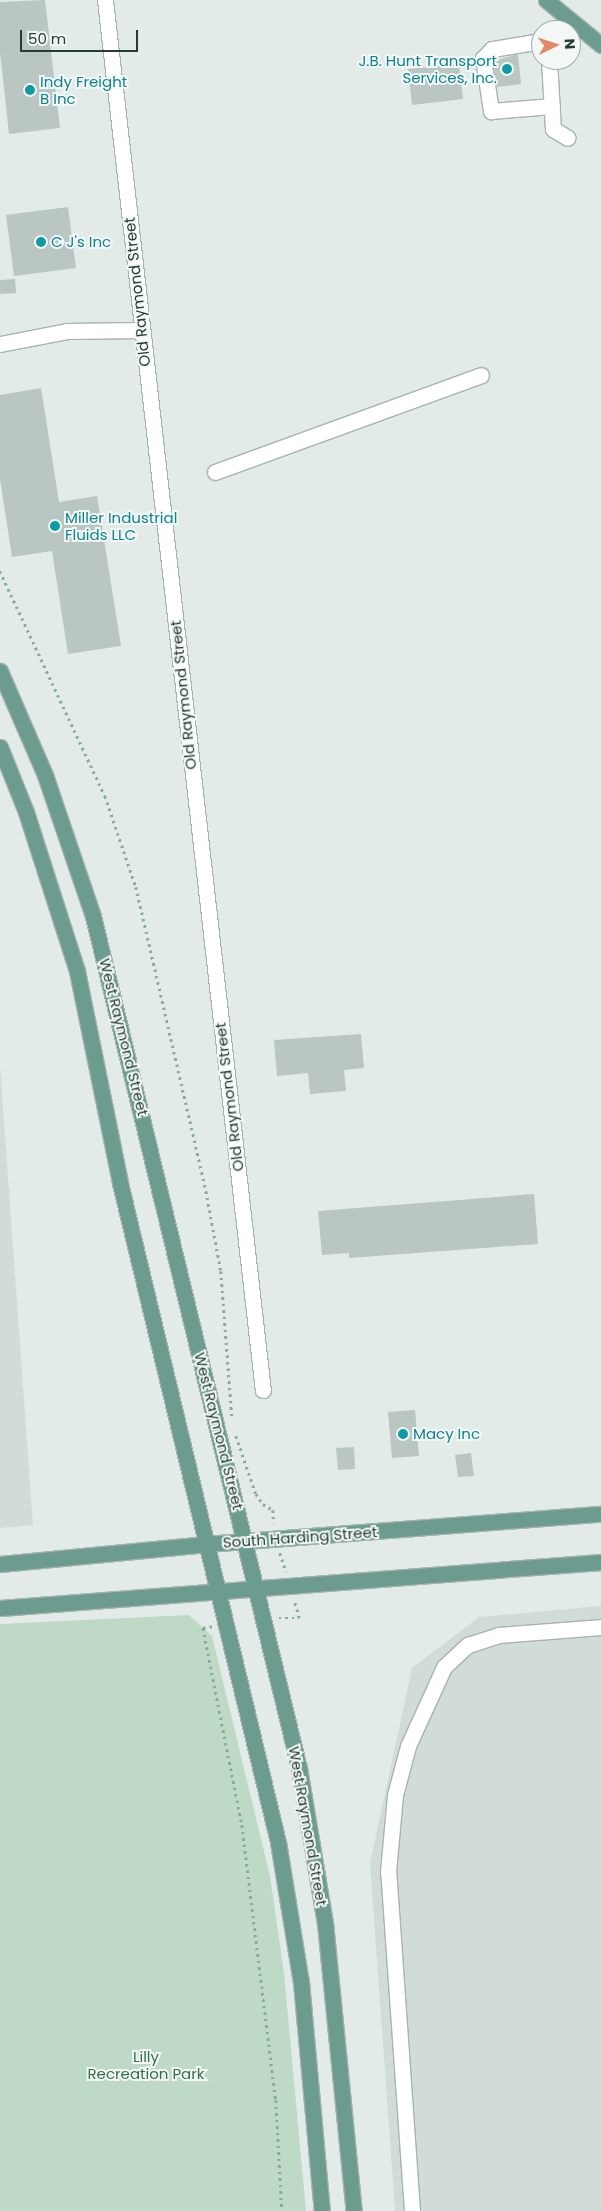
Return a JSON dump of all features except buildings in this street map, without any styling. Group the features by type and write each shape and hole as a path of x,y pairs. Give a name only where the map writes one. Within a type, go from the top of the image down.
{"main road":[{"path":"546,0 601,45"},
{"name":"West Raymond Street","path":"0,671 45,775 91,908 299,1768 315,1851 354,2211"},
{"name":"West Raymond Street","path":"0,747 26,812 78,971 120,1183 289,1891 301,1982 322,2211"},
{"name":"South Harding Street","path":"0,1564 207,1544 601,1514"},
{"path":"0,1608 601,1562"}],"street":[{"name":"Old Raymond Street","path":"105,0 141,330 263,1390"},
{"path":"531,43 492,49 482,58 491,111 552,106"},
{"path":"550,70 553,129 568,138"},
{"path":"0,344 67,331 141,330"},
{"path":"215,472 481,375"},
{"path":"412,2211 388,1872 395,1795 408,1746 444,1667 468,1645 499,1635 601,1627"}],"shaded area":[{"path":"0,1065 33,1525 0,1528"},
{"path":"601,1606 601,2211 395,2211 370,1863 412,1668 479,1617"}],"green space":[{"name":"Lilly Recreation Park","path":"189,1615 212,1636 270,1876 284,1973 306,2211 0,2211 0,1624"}],"place":[{"name":"J.B. Hunt Transport Services, Inc.","path":"507,69"},
{"name":"Indy Freight B Inc","path":"30,90"},
{"name":"C J's Inc","path":"41,242"},
{"name":"Miller Industrial Fluids LLC","path":"55,526"},
{"name":"Macy Inc","path":"403,1434"}]}
